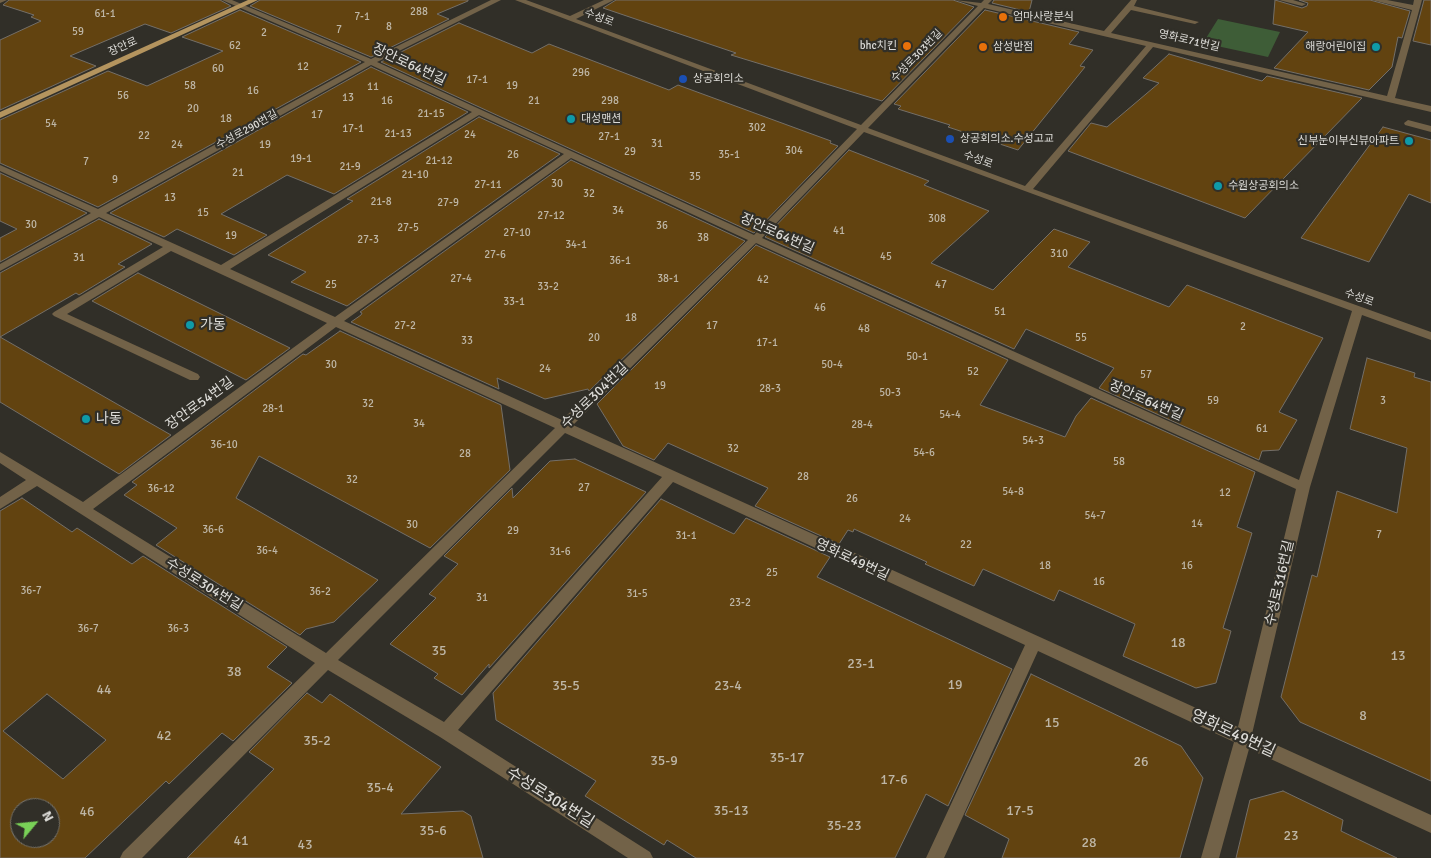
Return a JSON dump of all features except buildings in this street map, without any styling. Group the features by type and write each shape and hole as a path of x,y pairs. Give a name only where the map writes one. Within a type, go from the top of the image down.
{"main road":[{"name":"장안로","path":"0,114 254,0"}],"street":[{"name":"장안로64번길","path":"226,0 370,62 755,240 1302,487"},
{"name":"수성로290번길","path":"0,268 370,62 497,0"},
{"name":"수성로","path":"519,0 1027,190 1431,336"},
{"path":"570,19 610,0"},
{"name":"영화로71번길","path":"959,0 985,3 1106,34 1431,109"},
{"path":"1106,34 1135,0"},
{"path":"1283,0 1302,4"},
{"path":"1376,0 1417,4 1390,100"},
{"name":"수성로303번길","path":"862,128 985,3"},
{"path":"1129,7 1195,22"},
{"path":"1027,190 1152,44"},
{"path":"220,270 478,112"},
{"path":"1408,123 1431,129"},
{"name":"수성로304번길","path":"128,858 562,428 755,240 862,128"},
{"name":"장안로54번길","path":"83,509 334,323 570,154"},
{"path":"0,168 562,428"},
{"path":"170,247 58,314 194,377"},
{"name":"수성로316번길","path":"1210,858 1243,738 1302,487 1358,310"},
{"name":"영화로49번길","path":"562,428 1431,824"},
{"path":"0,458 83,509"},
{"path":"446,732 670,477"},
{"path":"0,504 36,480"},
{"name":"수성로304번길","path":"83,509 326,661 446,732 644,858"},
{"path":"935,858 1034,643"}],"green space":[{"path":"1218,19 1280,32 1268,57 1203,43"}],"place":[{"name":"엄마사랑분식","path":"1003,17"},
{"name":"bhc치킨","path":"907,46"},
{"name":"삼성반점","path":"983,47"},
{"name":"해랑어린이집","path":"1376,47"},
{"name":"상공회의소","path":"683,79"},
{"name":"대성맨션","path":"571,119"},
{"name":"상공회의소.수성고교","path":"950,139"},
{"name":"신부눈이부신뷰아파트","path":"1409,141"},
{"name":"수원상공회의소","path":"1218,186"},
{"name":"가동","path":"190,325"},
{"name":"나동","path":"86,419"}]}
